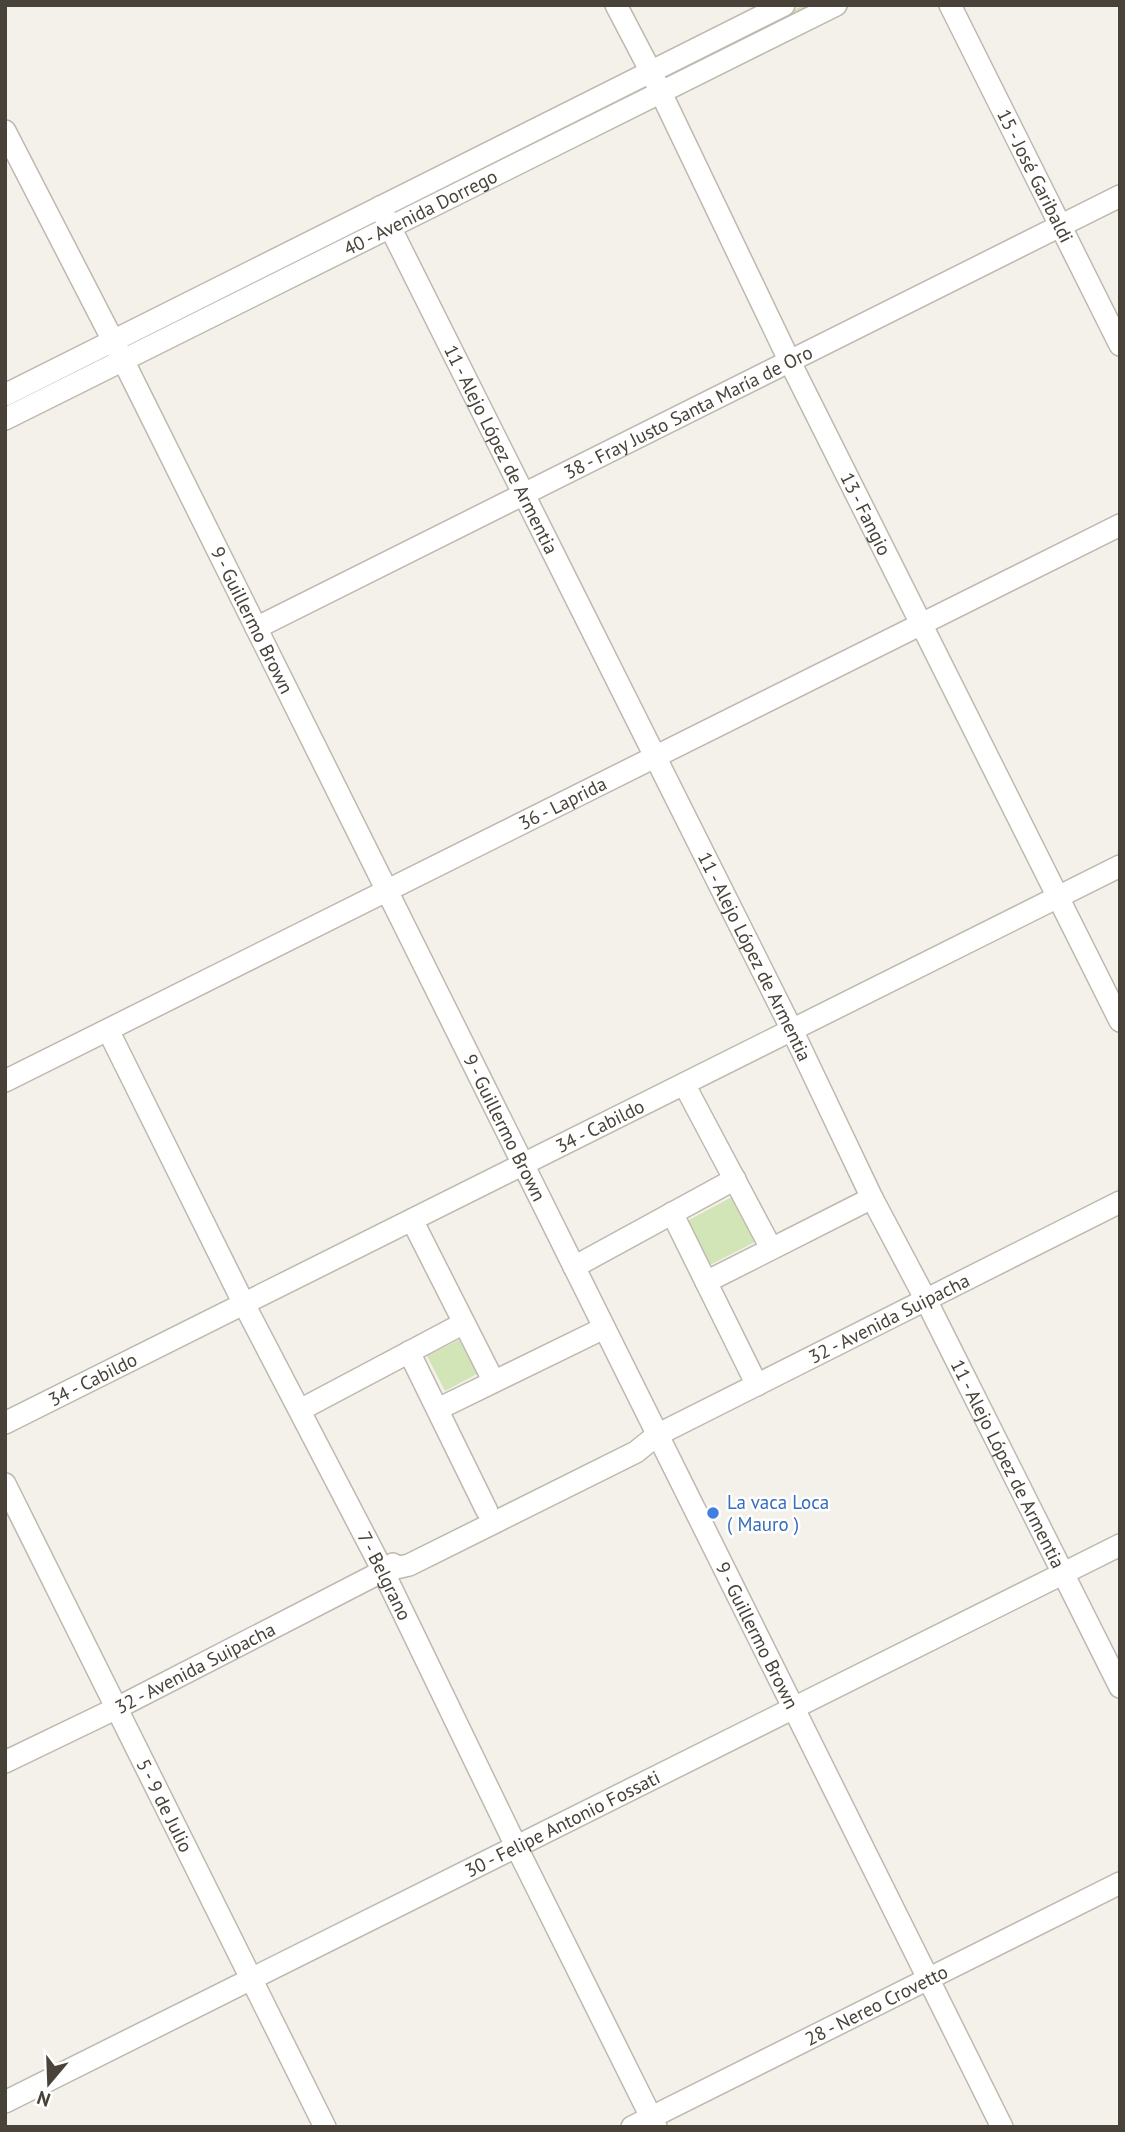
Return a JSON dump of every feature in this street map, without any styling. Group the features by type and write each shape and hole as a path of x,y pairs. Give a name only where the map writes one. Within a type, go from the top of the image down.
{"street":[{"name":"13 - Fangio","path":"616,5 651,72 790,362 1120,1021"},
{"name":"40 - Avenida Dorrego","path":"5,395 784,5"},
{"name":"40 - Avenida Dorrego","path":"5,419 836,5"},
{"name":"15 - José Garibaldi","path":"950,5 1120,345"},
{"name":"9 - Guillermo Brown","path":"5,131 113,341 1002,2127"},
{"name":"38 - Fray Justo Santa María de Oro","path":"256,628 1120,196"},
{"name":"11 - Alejo López de Armentia","path":"380,207 792,1030 872,1198 1120,1687"},
{"name":"36 - Laprida","path":"5,1081 1120,525"},
{"name":"34 - Cabildo","path":"5,1423 1120,866"},
{"name":"7 - Belgrano","path":"108,1030 244,1304 383,1571 647,2124"},
{"path":"684,1084 771,1248"},
{"path":"574,1267 735,1179"},
{"path":"706,1282 872,1198"},
{"name":"32 - Avenida Suipacha","path":"383,1571 409,1565 636,1452 657,1435 1120,1202"},
{"path":"672,1213 757,1385"},
{"path":"412,1220 493,1380"},
{"path":"300,1410 464,1323"},
{"path":"438,1409 604,1328"},
{"path":"409,1352 488,1511"},
{"name":"32 - Avenida Suipacha","path":"5,1762 117,1708 383,1571 403,1556 488,1511 629,1441 657,1435"},
{"name":"5 - 9 de Julio","path":"5,1484 326,2127"},
{"name":"30 - Felipe Antonio Fossati","path":"5,2102 1120,1545"},
{"name":"28 - Nereo Crovetto","path":"647,2124 1120,1883"}],"green space":[{"path":"804,5 815,5 680,74 678,69"},
{"path":"624,95 626,99 412,208 410,204"},
{"path":"732,1197 755,1242 708,1266 685,1222"},
{"path":"459,1340 477,1374 445,1391 427,1356"}],"place":[{"name":"La vaca Loca ( Mauro )","path":"713,1513"}]}
